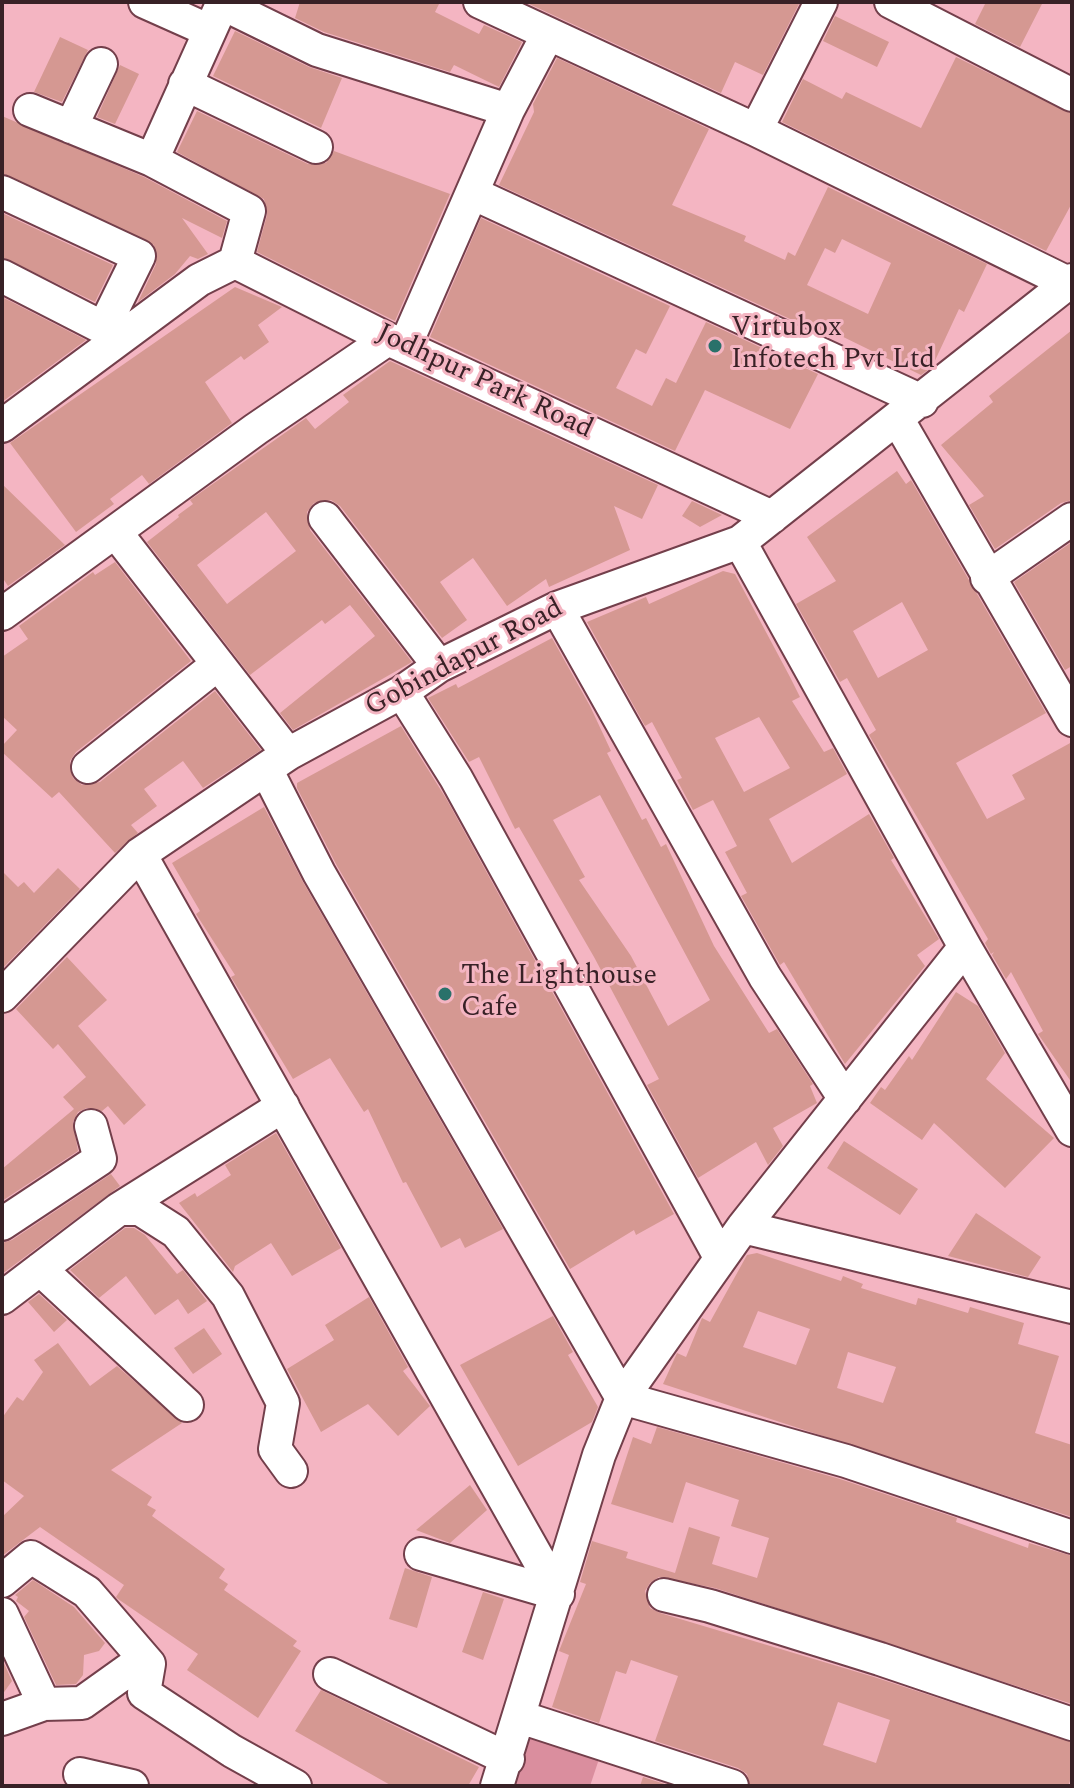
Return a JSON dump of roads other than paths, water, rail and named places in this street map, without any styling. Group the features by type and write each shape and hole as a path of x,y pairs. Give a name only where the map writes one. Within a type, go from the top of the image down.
{"street":[{"path":"145,2 219,12 317,50 508,110"},
{"path":"480,2 756,130 1070,282"},
{"path":"756,130 821,2"},
{"path":"891,2 1072,95"},
{"path":"152,160 219,12"},
{"path":"2,614 117,534 256,429 397,342 472,193 508,110 548,34"},
{"path":"71,127 101,64"},
{"path":"185,84 316,147"},
{"path":"2,426 113,332 235,262 249,211 152,160 30,110"},
{"path":"2,192 139,256 113,332"},
{"path":"472,193 910,410 987,578 1072,720"},
{"name":"Jodhpur Park Road","path":"235,262 397,342 772,517"},
{"path":"2,276 113,332"},
{"name":"Gobindapur Road","path":"2,996 140,854 277,762 402,692 439,666 557,608 740,542 1070,282"},
{"path":"325,518 439,666"},
{"path":"987,578 1072,519"},
{"path":"117,534 218,664 277,762 319,873 622,1398 846,1461 1072,1537"},
{"path":"740,542 965,947 1072,1130"},
{"path":"557,608 765,977 845,1099"},
{"path":"88,767 218,664"},
{"path":"402,692 456,778 720,1257"},
{"path":"140,854 558,1594"},
{"path":"330,1674 502,1772 599,1455 622,1398 720,1257 965,947"},
{"path":"2,1298 119,1209 283,1106"},
{"path":"2,1224 100,1159 91,1126"},
{"path":"119,1209 140,1209 176,1232 228,1296 283,1403 275,1449 291,1471"},
{"path":"743,1227 1072,1307"},
{"path":"40,1269 187,1405"},
{"path":"421,1554 558,1594"},
{"path":"2,1581 31,1557 87,1592 149,1664"},
{"path":"664,1595 710,1606 880,1659 1072,1724"},
{"path":"2,1614 44,1704"},
{"path":"2,1719 44,1704 82,1703 131,1668 149,1664"},
{"path":"149,1664 144,1693 232,1751 295,1786"},
{"path":"520,1717 732,1786"},
{"path":"80,1774 132,1786"}],"place":[{"name":"Virtubox Infotech Pvt Ltd","path":"715,346"},
{"name":"The Lighthouse Cafe","path":"445,994"}]}
